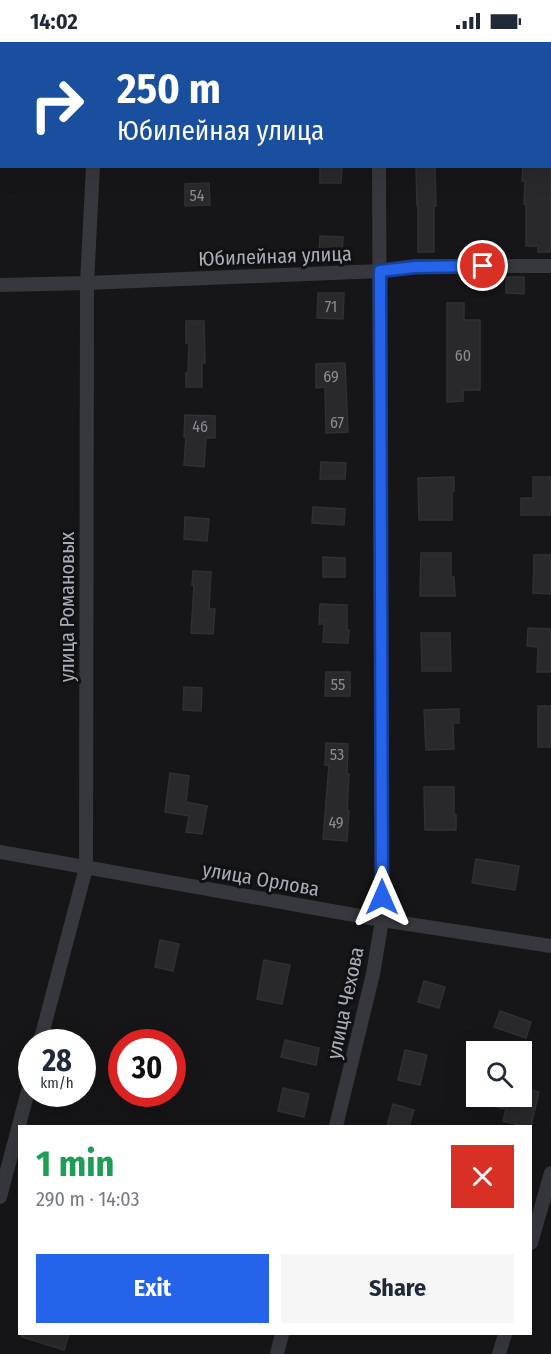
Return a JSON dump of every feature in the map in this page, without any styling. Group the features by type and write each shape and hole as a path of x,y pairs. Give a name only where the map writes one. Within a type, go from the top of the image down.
{"street":[{"name":"улица Романовых","path":"43,1029 86,868 87,283 93,168"},
{"name":"улица Чехова","path":"336,1125 373,974 382,920 379,168"},
{"name":"Юбилейная улица","path":"0,285 380,271 415,267 551,266"},
{"name":"улица Орлова","path":"0,852 382,920 551,946"},
{"path":"19,1125 24,1107"},
{"path":"0,1197 18,1129"},
{"path":"532,1240 551,1173"},
{"path":"277,1354 282,1335"},
{"path":"499,1354 505,1335"}],"building":[{"path":"320,168 342,168 341,183 320,183"},
{"path":"416,168 435,168 434,252 418,252"},
{"path":"523,168 551,168 551,252 538,252 538,246 526,246 525,181 522,181"},
{"path":"209,183 210,205 185,206 185,184"},
{"path":"320,236 343,237 342,254 319,253"},
{"path":"506,277 524,277 524,294 506,293"},
{"path":"318,293 344,293 343,319 317,318"},
{"path":"447,303 464,303 464,320 480,320 480,390 463,390 463,401 447,402"},
{"path":"186,321 204,321 205,363 202,363 202,387 186,387 189,343 186,343"},
{"path":"345,363 348,432 326,433 325,387 316,388 316,364"},
{"path":"185,415 215,416 215,438 206,438 204,467 184,465"},
{"path":"321,462 346,463 345,479 320,479"},
{"path":"454,477 452,520 419,520 418,478"},
{"path":"533,477 551,477 551,515 521,515 521,498 533,498"},
{"path":"313,507 345,509 344,525 312,523"},
{"path":"185,517 209,519 207,541 184,539"},
{"path":"421,553 451,553 451,577 454,577 455,596 420,596"},
{"path":"534,555 551,555 551,594 533,593"},
{"path":"323,557 345,558 345,577 323,577"},
{"path":"193,571 211,572 209,609 215,609 213,634 191,633"},
{"path":"320,604 347,605 348,643 323,642 324,624 319,624"},
{"path":"528,628 551,629 551,672 537,672 538,647 527,646"},
{"path":"421,633 450,633 451,671 422,671"},
{"path":"326,672 350,672 350,696 325,696"},
{"path":"184,687 202,688 201,711 183,710"},
{"path":"538,706 551,706 551,747 538,747"},
{"path":"459,709 459,723 453,723 454,749 426,750 424,710"},
{"path":"326,743 348,744 347,841 323,839 329,765 325,765"},
{"path":"170,773 189,776 186,802 207,806 202,834 186,832 189,816 165,812"},
{"path":"424,787 454,787 456,830 425,830"},
{"path":"476,859 519,866 515,890 472,883"},
{"path":"160,940 179,944 173,971 155,967"},
{"path":"264,960 290,965 282,1004 257,999"},
{"path":"424,981 445,987 439,1008 418,1002"},
{"path":"500,1011 531,1022 526,1038 494,1027"},
{"path":"285,1040 319,1048 316,1065 281,1057"},
{"path":"405,1050 427,1055 420,1085 398,1080"},
{"path":"283,1088 309,1094 304,1117 278,1111"},
{"path":"532,1090 539,1092 531,1125 503,1121 506,1109 497,1107 532,1107"},
{"path":"393,1104 414,1110 409,1125 387,1125"},
{"path":"22,1335 69,1335 64,1350 22,1337"}],"route":[{"path":"382,897 380,271 415,267 483,266"}]}
